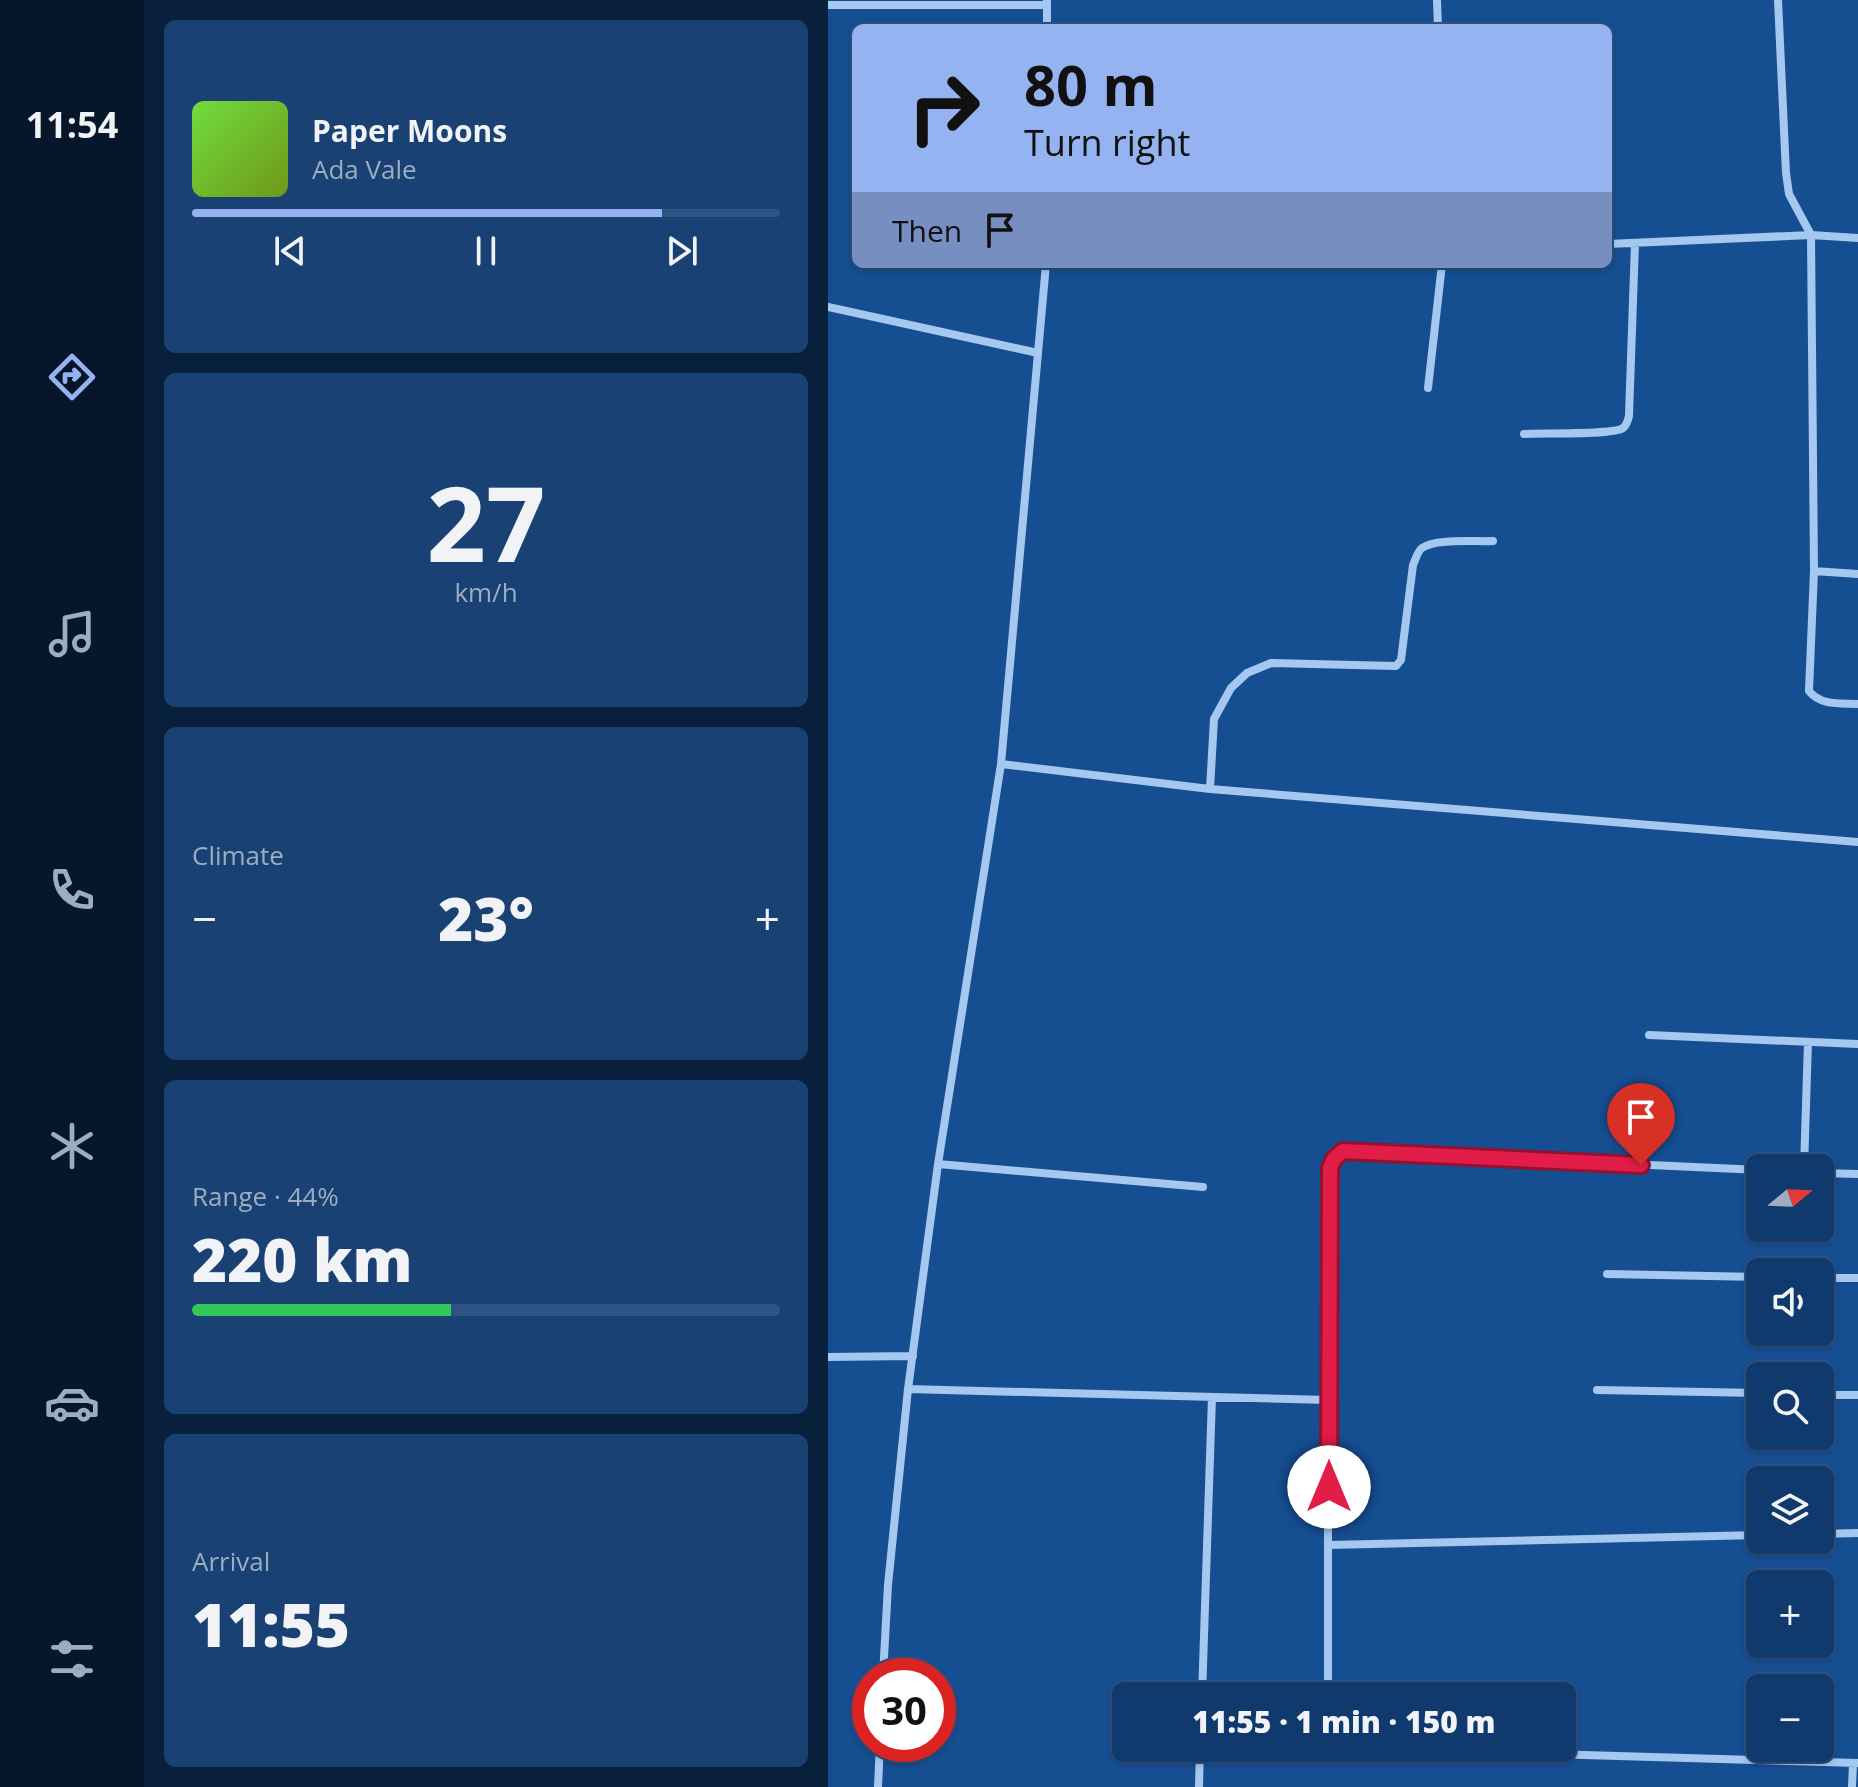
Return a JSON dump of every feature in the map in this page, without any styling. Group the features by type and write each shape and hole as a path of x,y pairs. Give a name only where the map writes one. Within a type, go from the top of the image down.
{"street":[{"path":"1437,0 1438,24"},
{"path":"1778,0 1788,183 1797,212 1811,235 1814,571 1809,691 1824,702 1858,704"},
{"path":"828,5 1047,2 1047,24"},
{"path":"1612,244 1811,235 1858,238"},
{"path":"1524,434 1605,431 1621,429 1626,424 1629,416 1635,243"},
{"path":"884,1658 888,1585 908,1389 938,1164 1001,764 1046,268"},
{"path":"1428,388 1442,268"},
{"path":"828,307 1038,353"},
{"path":"1210,789 1214,719 1231,688 1247,673 1271,663 1396,666 1401,660 1413,565 1418,553 1435,543 1493,541"},
{"path":"1814,571 1858,574"},
{"path":"1001,764 1210,789 1858,842"},
{"path":"1649,1035 1858,1044"},
{"path":"1804,1154 1808,1042"},
{"path":"1328,1682 1330,1168 1334,1159 1343,1151 1746,1169"},
{"path":"938,1164 1203,1187"},
{"path":"1834,1173 1858,1174"},
{"path":"1607,1274 1746,1277"},
{"path":"1834,1278 1858,1278"},
{"path":"828,1357 913,1356"},
{"path":"908,1389 1328,1400"},
{"path":"1597,1390 1746,1393"},
{"path":"1834,1395 1858,1395"},
{"path":"1202,1682 1212,1397"},
{"path":"1834,1534 1858,1533"},
{"path":"1329,1545 1746,1535"},
{"path":"1576,1755 1855,1764 1852,1787"},
{"path":"878,1787 879,1762"},
{"path":"1199,1787 1200,1762"}],"route":[{"path":"1329,1487 1330,1168 1334,1159 1343,1151 1641,1165"}]}
